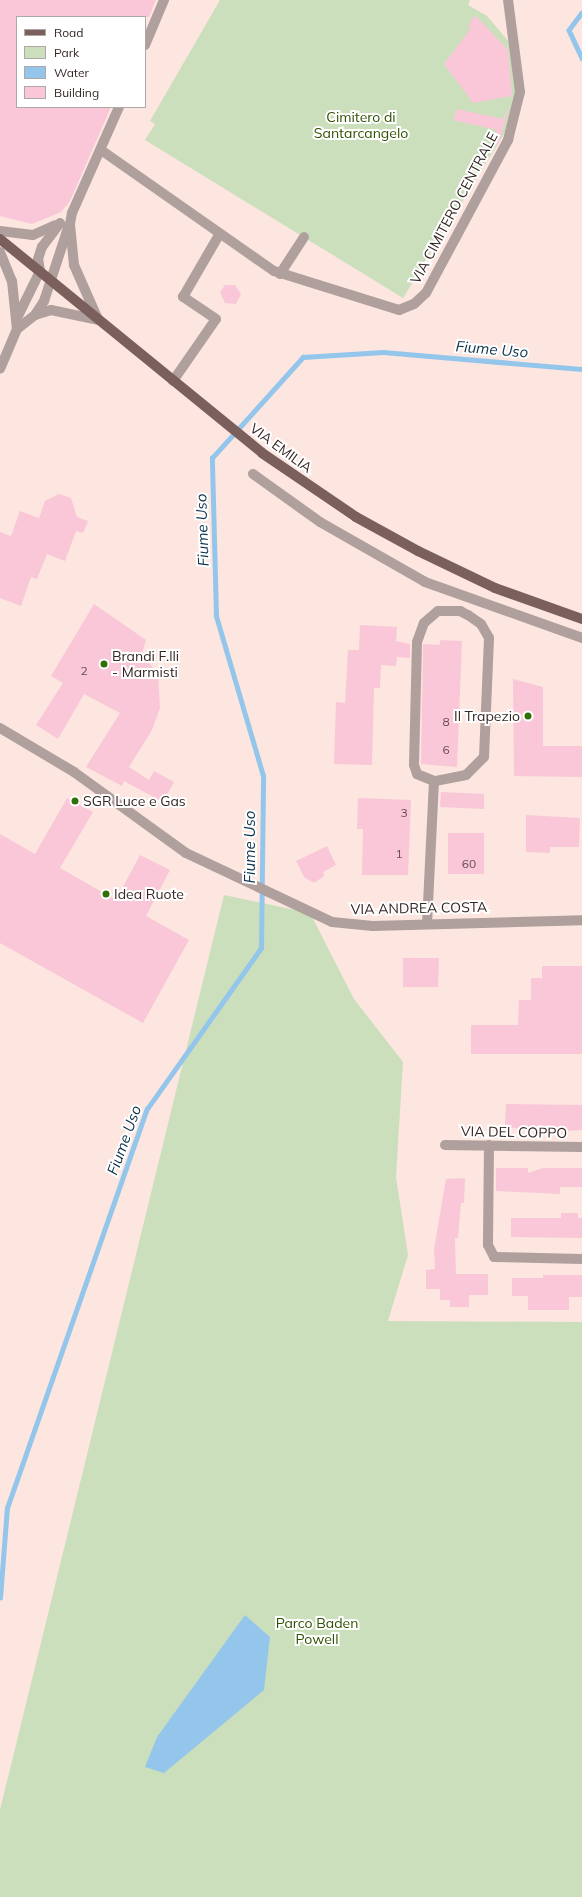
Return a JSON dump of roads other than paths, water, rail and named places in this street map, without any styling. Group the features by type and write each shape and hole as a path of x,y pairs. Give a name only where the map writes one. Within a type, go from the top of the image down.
{"main road":[{"name":"VIA EMILIA","path":"0,239 189,394 297,477 356,517 418,551 495,588 582,619"}],"street":[{"path":"146,43 164,0"},
{"name":"VIA CIMITERO CENTRALE","path":"101,150 219,235 277,273 399,310 414,304 426,293 508,140 514,121 520,92 508,0"},
{"path":"17,318 40,271 38,259 42,247 65,224 72,213 119,108"},
{"path":"0,231 33,235 65,224"},
{"path":"35,315 50,280 65,224"},
{"path":"65,224 74,265 99,320"},
{"path":"173,381 216,319 183,296 219,235"},
{"path":"277,273 304,237"},
{"path":"0,252 12,281 17,318 17,329 0,369"},
{"path":"17,329 35,315 63,309 99,320"},
{"path":"253,474 314,518 425,582 582,638"},
{"path":"438,611 460,611 481,624 489,638 484,757 466,775 434,781 422,777 414,765 417,642 430,617 438,611"},
{"name":"VIA ANDREA COSTA","path":"0,728 74,772 186,853 323,919 373,926 582,920"},
{"path":"428,924 434,781"},
{"name":"VIA DEL COPPO","path":"445,1145 582,1147"},
{"path":"489,1145 488,1245 494,1257 582,1259"}],"water":[{"path":"245,1615 270,1637 264,1690 164,1773 145,1767 157,1737"}],"waterway":[{"name":"Fiume Uso","path":"582,13 569,30 582,58"},
{"name":"Fiume Uso","path":"0,1598 7,1508 147,1109 261,948 263,776 216,616 212,458 303,357 383,352 582,369"}],"place":[{"name":"Brandi F.lli - Marmisti","path":"104,664"},
{"name":"Il Trapezio","path":"528,716"},
{"name":"SGR Luce e Gas","path":"75,801"},
{"name":"Idea Ruote","path":"106,894"}],"park label":[{"name":"Cimitero di Santarcangelo","path":"361,126"},
{"name":"Parco Baden Powell","path":"317,1632"}]}
